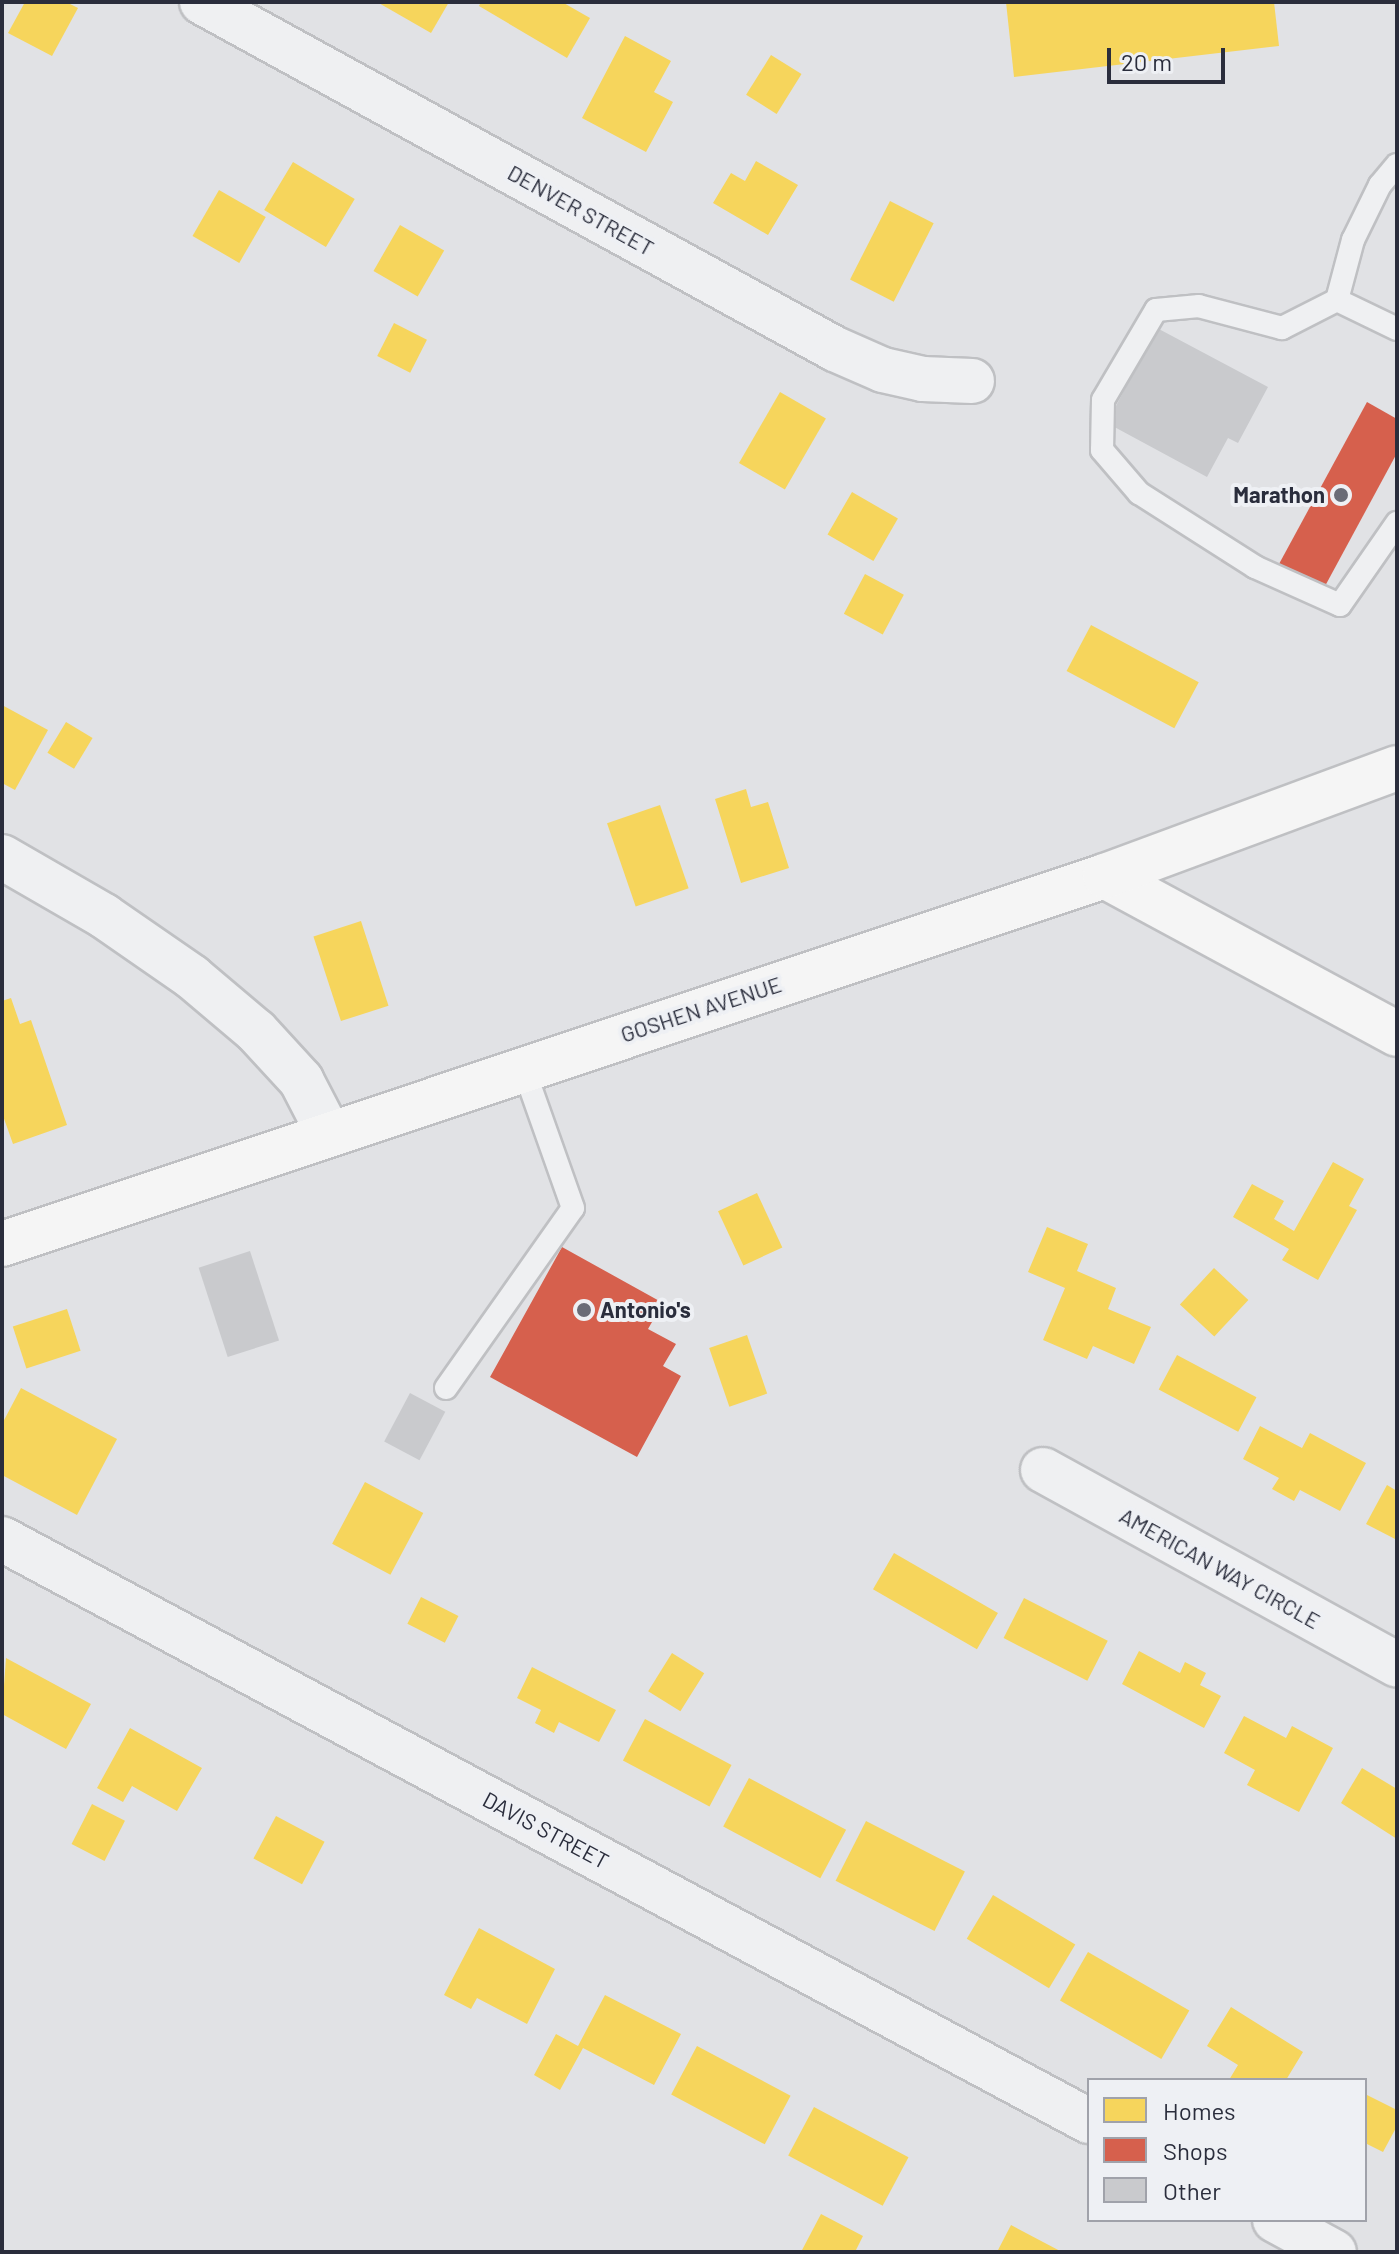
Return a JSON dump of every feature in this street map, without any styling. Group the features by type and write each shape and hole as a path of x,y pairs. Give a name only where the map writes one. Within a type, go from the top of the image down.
{"main road":[{"name":"GOSHEN AVENUE","path":"2,1244 328,1132 1105,876 1397,768"},
{"path":"1105,876 1397,1034"}],"street":[{"name":"DENVER STREET","path":"202,2 835,349 897,373 972,381"},
{"path":"2,857 104,916 224,1004 301,1080 328,1132"},
{"name":"AMERICAN WAY CIRCLE","path":"1043,1470 1397,1665"},
{"name":"DAVIS STREET","path":"2,1539 1087,2120"},
{"path":"1279,2222 1334,2252"}],"lane":[{"path":"1397,165 1380,185 1353,240 1337,300 1282,328 1199,306 1156,310 1103,400 1102,450 1139,493 1255,567 1340,605 1397,523"},
{"path":"1337,300 1397,329"},
{"path":"446,1388 573,1208 523,1067"}],"building: Homes":[{"path":"25,2 66,2 78,8 52,56 8,33"},
{"path":"377,2 449,2 431,33"},
{"path":"481,2 562,2 590,18 567,58 479,6"},
{"path":"1006,2 1274,2 1279,46 1014,77"},
{"path":"625,36 671,61 654,92 673,102 646,152 582,118"},
{"path":"771,55 802,74 777,114 746,95"},
{"path":"756,161 798,185 768,235 713,203 731,173 745,181"},
{"path":"293,162 355,199 326,247 264,210"},
{"path":"219,190 266,217 239,263 192,236"},
{"path":"890,201 934,223 894,302 850,279"},
{"path":"400,225 444,250 418,296 374,271"},
{"path":"394,323 427,340 410,373 377,356"},
{"path":"780,392 826,418 785,490 739,463"},
{"path":"852,492 898,518 873,561 828,534"},
{"path":"865,574 904,595 883,634 844,614"},
{"path":"1091,625 1199,682 1174,728 1067,671"},
{"path":"2,705 48,730 15,790 2,783"},
{"path":"66,722 93,738 74,769 47,753"},
{"path":"746,789 751,807 768,802 789,868 741,883 715,799"},
{"path":"660,805 689,888 636,906 607,823"},
{"path":"361,921 389,1006 341,1021 313,936"},
{"path":"11,998 20,1024 31,1020 67,1125 13,1144 2,1113 2,1001"},
{"path":"1333,1162 1364,1179 1349,1206 1357,1210 1318,1280 1282,1260 1289,1249 1233,1217 1252,1184 1284,1201 1274,1219 1294,1231"},
{"path":"757,1193 782,1247 743,1266 718,1211"},
{"path":"1047,1227 1088,1244 1077,1271 1116,1288 1108,1309 1151,1327 1134,1364 1093,1346 1087,1359 1043,1340 1065,1288 1028,1272"},
{"path":"1214,1268 1248,1300 1214,1337 1180,1305"},
{"path":"67,1309 81,1351 26,1368 13,1327"},
{"path":"747,1335 767,1394 729,1407 709,1348"},
{"path":"1177,1355 1256,1397 1238,1432 1159,1389"},
{"path":"21,1388 117,1439 77,1515 2,1475 2,1424"},
{"path":"1260,1426 1302,1448 1310,1433 1366,1463 1340,1511 1300,1490 1294,1501 1272,1489 1279,1478 1243,1459"},
{"path":"365,1482 423,1513 390,1575 332,1544"},
{"path":"1387,1485 1397,1491 1397,1540 1366,1524"},
{"path":"894,1553 998,1613 977,1649 873,1589"},
{"path":"421,1597 458,1616 445,1643 407,1624"},
{"path":"1024,1598 1108,1641 1087,1681 1004,1638"},
{"path":"1139,1651 1180,1673 1185,1662 1206,1673 1200,1685 1221,1696 1204,1728 1122,1684"},
{"path":"672,1653 704,1673 680,1711 648,1691"},
{"path":"6,1658 91,1704 66,1749 2,1714"},
{"path":"532,1667 616,1710 599,1742 559,1722 554,1733 535,1723 541,1710 517,1698"},
{"path":"1244,1716 1286,1738 1292,1726 1333,1748 1299,1812 1247,1785 1255,1770 1224,1753"},
{"path":"645,1719 732,1765 709,1807 623,1760"},
{"path":"130,1728 202,1768 177,1811 132,1786 123,1802 97,1788"},
{"path":"1362,1768 1397,1789 1397,1839 1341,1803"},
{"path":"749,1778 846,1830 820,1878 723,1827"},
{"path":"92,1804 125,1821 105,1861 72,1844"},
{"path":"276,1816 325,1842 302,1884 253,1858"},
{"path":"866,1821 965,1871 934,1931 836,1881"},
{"path":"993,1895 1075,1944 1049,1988 967,1939"},
{"path":"479,1928 555,1969 527,2024 477,1998 471,2009 444,1995"},
{"path":"1088,1952 1189,2010 1161,2059 1060,2000"},
{"path":"605,1995 681,2034 654,2085 583,2048 560,2090 534,2075 556,2034 578,2046"},
{"path":"1231,2007 1303,2052 1287,2078 1230,2078 1238,2065 1207,2046"},
{"path":"697,2046 791,2096 765,2144 671,2095"},
{"path":"1367,2095 1397,2110 1397,2126 1383,2152 1367,2144"},
{"path":"814,2107 908,2157 883,2206 788,2156"},
{"path":"821,2214 863,2236 855,2252 801,2252"},
{"path":"1011,2225 1062,2252 997,2252"}],"building: Shops":[{"path":"1367,402 1397,419 1397,453 1324,588 1279,564"},
{"path":"562,1247 663,1303 648,1329 676,1344 663,1366 681,1376 637,1457 490,1377"}],"building: Other":[{"path":"1157,328 1268,387 1238,443 1228,438 1207,477 1107,423"},
{"path":"250,1251 279,1340 228,1357 199,1268"},
{"path":"410,1393 445,1412 419,1460 384,1442"}],"place":[{"name":"Marathon","path":"1341,495"},
{"name":"Antonio's","path":"584,1310"}]}
